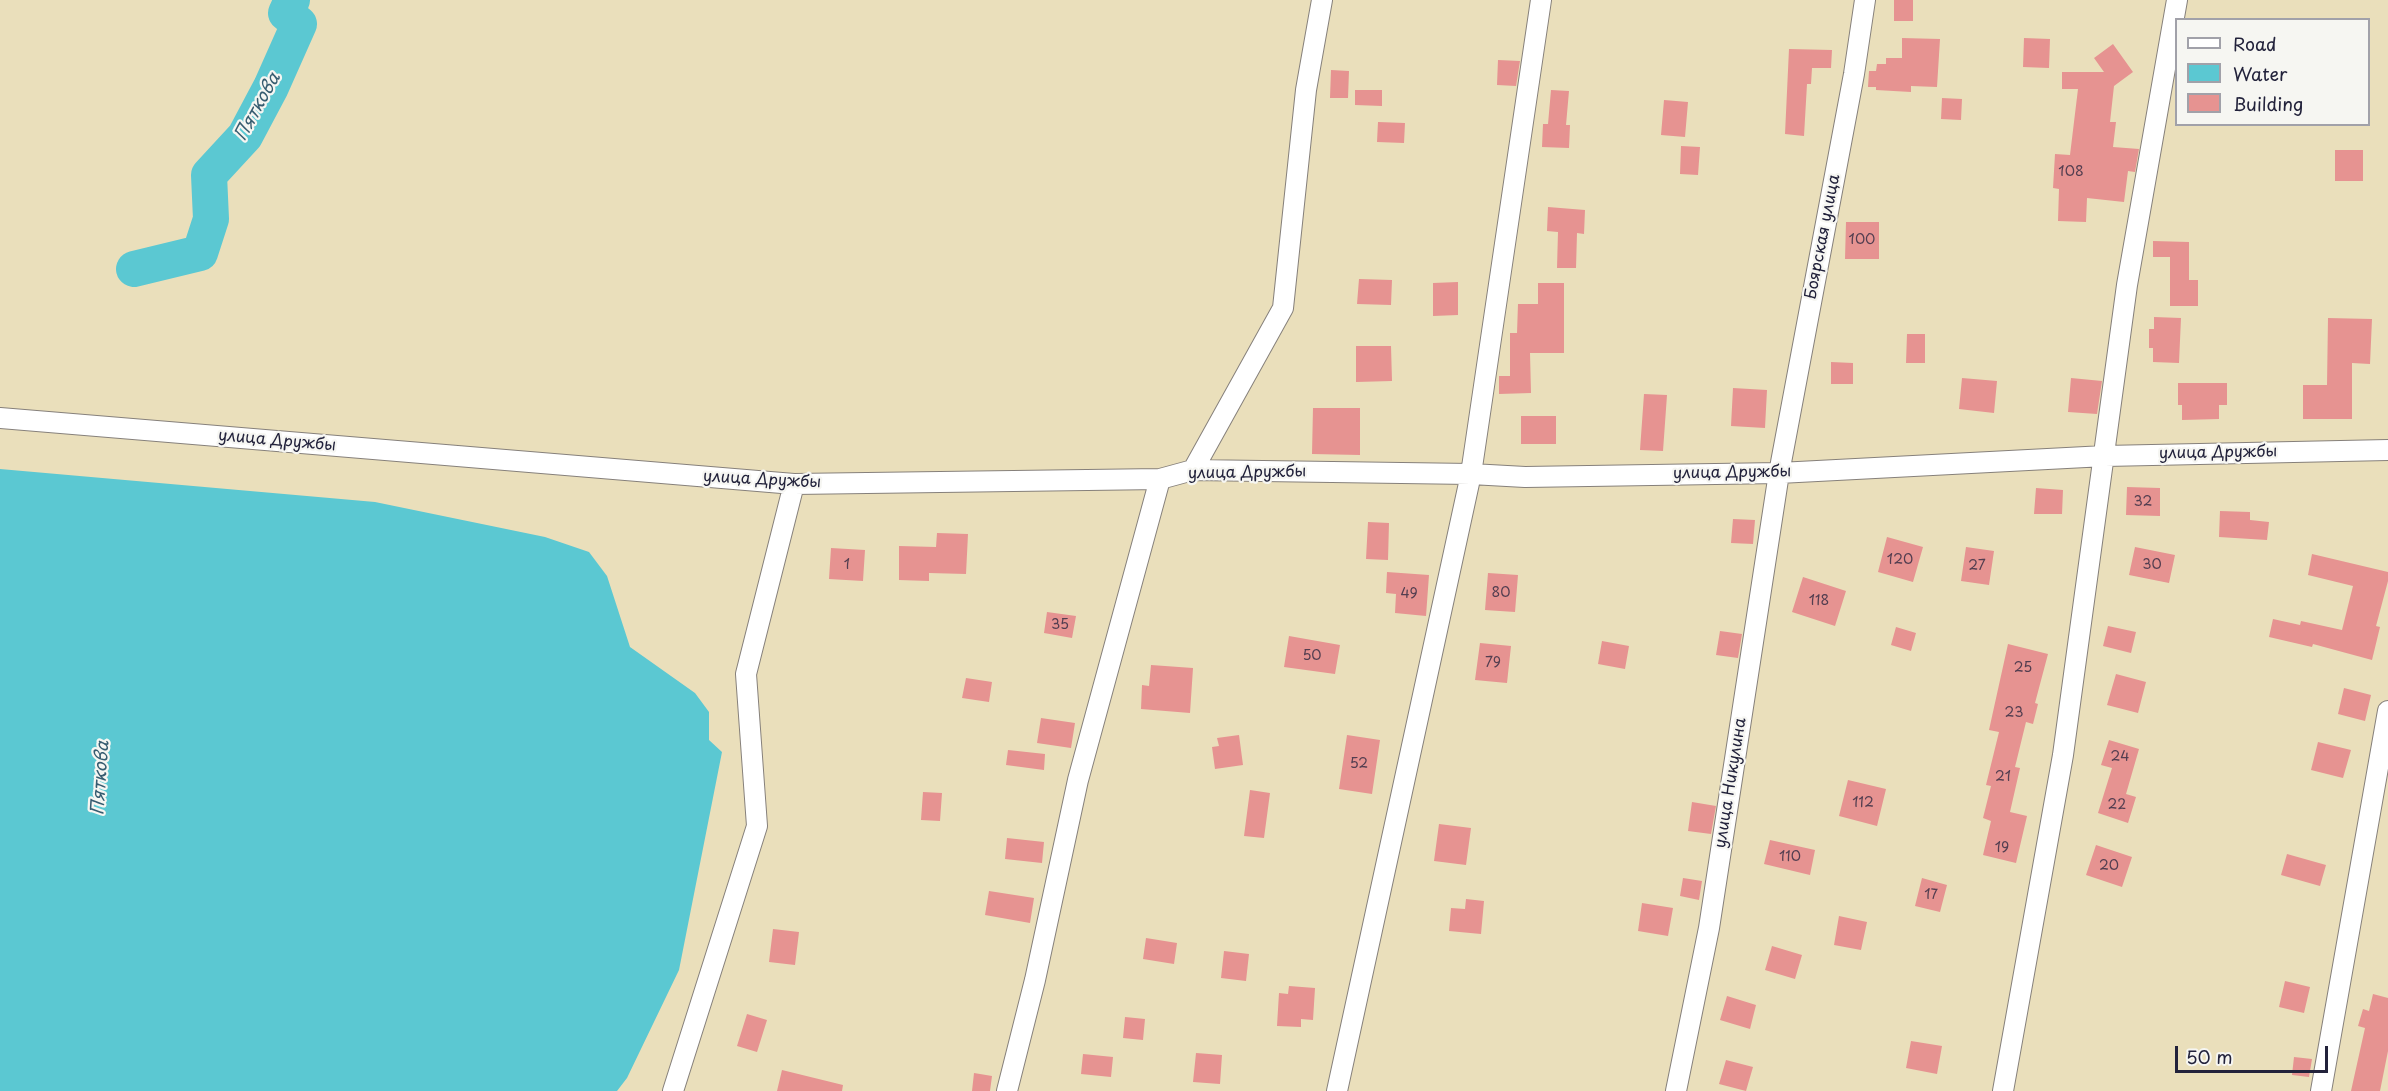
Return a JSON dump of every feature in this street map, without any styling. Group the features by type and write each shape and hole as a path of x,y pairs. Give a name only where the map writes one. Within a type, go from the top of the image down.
{"street":[{"path":"1193,470 1283,308 1306,90 1322,0"},
{"path":"1337,1091 1472,474 1541,0"},
{"name":"Боярская улица","path":"1779,473 1854,74 1865,0"},
{"path":"2003,1091 2063,755 2127,285 2177,0"},
{"name":"улица Дружбы","path":"0,418 794,484 1160,478 1193,470 1472,474 1525,477 1779,473 2105,456 2388,450"},
{"name":"улица Никулина","path":"1676,1091 1709,928 1779,473"},
{"path":"1007,1091 1035,980 1078,780 1160,478"},
{"path":"673,1091 757,826 746,674 794,484"},
{"path":"2321,1091 2388,711"}],"water":[{"path":"0,469 375,502 545,537 589,552 607,576 630,647 695,693 709,712 709,740 722,752 679,970 627,1078 617,1091 0,1091"}],"building":[{"path":"1894,0 1913,0 1913,21 1894,21"},
{"path":"1902,38 1940,39 1937,87 1911,86 1911,92 1876,90 1876,87 1868,87 1869,71 1876,71 1877,64 1886,64 1886,58 1902,58"},
{"path":"2024,38 2050,39 2049,68 2023,67"},
{"path":"2113,44 2133,72 2114,86 2110,122 2116,122 2113,147 2139,149 2135,172 2128,171 2124,202 2087,198 2086,222 2058,221 2059,189 2053,188 2055,154 2070,155 2078,89 2062,89 2062,72 2104,72 2094,58"},
{"path":"1789,49 1832,50 1831,68 1812,68 1811,84 1807,84 1804,136 1785,134"},
{"path":"1498,60 1520,61 1516,86 1497,85"},
{"path":"1331,70 1349,71 1348,98 1330,98"},
{"path":"1355,90 1382,90 1382,106 1355,105"},
{"path":"1551,90 1569,91 1566,125 1570,125 1569,148 1542,147 1543,124 1548,124"},
{"path":"1942,98 1962,99 1961,120 1941,119"},
{"path":"1664,100 1688,102 1685,137 1661,135"},
{"path":"1378,122 1405,123 1404,143 1377,142"},
{"path":"1681,146 1700,147 1698,175 1680,174"},
{"path":"2335,150 2363,150 2363,181 2335,181"},
{"path":"1548,207 1585,210 1584,234 1577,233 1576,268 1557,268 1558,232 1547,231"},
{"path":"1846,222 1879,222 1879,259 1845,259"},
{"path":"2153,241 2189,242 2189,280 2198,280 2198,306 2170,306 2170,257 2153,257"},
{"path":"1359,279 1392,280 1391,305 1357,304"},
{"path":"1458,282 1458,315 1433,316 1433,283"},
{"path":"1538,283 1564,283 1564,353 1530,353 1531,393 1499,394 1499,376 1510,376 1510,333 1517,333 1518,304 1538,304"},
{"path":"2154,317 2181,318 2179,363 2153,362 2153,348 2149,348 2149,329 2154,329"},
{"path":"2328,318 2372,319 2370,364 2352,363 2352,419 2303,419 2303,385 2327,385"},
{"path":"1907,334 1925,334 1925,363 1906,363"},
{"path":"1356,346 1391,346 1392,381 1356,382"},
{"path":"1831,362 1853,363 1853,384 1831,384"},
{"path":"1962,378 1997,381 1994,413 1959,409"},
{"path":"2071,378 2102,381 2097,414 2068,412"},
{"path":"2178,383 2227,383 2227,405 2219,405 2219,419 2182,420 2182,405 2178,405"},
{"path":"1733,388 1767,390 1765,428 1731,426"},
{"path":"1644,394 1667,395 1663,451 1640,450"},
{"path":"1313,408 1360,408 1360,455 1312,454"},
{"path":"1521,416 1556,416 1556,444 1521,444"},
{"path":"2127,487 2160,488 2160,516 2126,515"},
{"path":"2036,488 2063,490 2062,514 2034,514"},
{"path":"2220,511 2250,512 2250,520 2269,522 2267,540 2219,537"},
{"path":"1733,519 1755,520 1753,544 1731,543"},
{"path":"1368,522 1389,523 1388,560 1366,559"},
{"path":"937,533 968,534 966,574 929,573 929,581 899,580 899,546 936,547"},
{"path":"1887,537 1923,547 1913,582 1878,572"},
{"path":"1966,547 1994,551 1989,585 1961,581"},
{"path":"2135,547 2175,555 2169,583 2129,575"},
{"path":"831,548 865,550 863,581 829,579"},
{"path":"2312,554 2388,572 2388,581 2376,626 2380,627 2372,660 2313,644 2312,647 2269,637 2273,619 2300,625 2301,621 2342,630 2353,586 2308,575"},
{"path":"1387,572 1429,575 1426,616 1395,613 1396,594 1386,593"},
{"path":"1488,573 1518,575 1515,612 1485,610"},
{"path":"1803,577 1846,591 1835,626 1792,612"},
{"path":"1047,612 1076,616 1072,638 1044,633"},
{"path":"2108,626 2136,632 2131,653 2103,646"},
{"path":"1896,627 1916,633 1911,651 1891,645"},
{"path":"1720,631 1742,634 1738,658 1716,655"},
{"path":"1289,636 1340,645 1335,674 1284,667"},
{"path":"1602,641 1629,646 1625,669 1598,664"},
{"path":"1480,643 1511,646 1507,683 1475,680"},
{"path":"2008,644 2048,654 2035,703 2038,704 2033,724 2026,722 2015,767 2020,768 2010,812 2027,816 2016,863 1983,855 1991,821 1983,818 1991,786 1986,785 1999,732 1989,730"},
{"path":"1151,665 1193,668 1190,713 1141,709 1142,685 1149,686"},
{"path":"2116,674 2146,682 2138,713 2107,705"},
{"path":"966,678 992,682 989,702 962,698"},
{"path":"2344,688 2371,695 2365,721 2338,714"},
{"path":"1041,718 1075,723 1071,748 1037,743"},
{"path":"1239,735 1243,765 1215,769 1212,747 1219,746 1217,738"},
{"path":"1347,735 1380,740 1372,794 1339,789"},
{"path":"2109,740 2139,749 2126,794 2136,797 2128,823 2098,813 2112,768 2101,765"},
{"path":"2318,742 2351,750 2343,778 2311,770"},
{"path":"1008,750 1045,754 1044,770 1006,765"},
{"path":"1848,780 1886,789 1877,826 1839,816"},
{"path":"1250,790 1270,793 1264,838 1244,836"},
{"path":"923,792 942,793 940,821 921,820"},
{"path":"1692,802 1716,806 1711,834 1688,831"},
{"path":"1439,824 1471,828 1466,865 1434,861"},
{"path":"1007,838 1044,842 1042,863 1005,859"},
{"path":"1770,840 1815,850 1810,875 1764,864"},
{"path":"2096,845 2132,857 2122,887 2086,875"},
{"path":"2287,854 2326,865 2320,886 2281,875"},
{"path":"1683,878 1702,881 1699,900 1680,896"},
{"path":"1922,878 1947,885 1940,912 1915,906"},
{"path":"989,891 1034,898 1030,923 985,915"},
{"path":"1466,899 1484,901 1481,934 1449,931 1451,908 1465,909"},
{"path":"1642,903 1673,908 1668,936 1638,931"},
{"path":"1839,916 1867,922 1861,950 1834,945"},
{"path":"773,929 799,932 795,965 769,962"},
{"path":"1146,938 1177,943 1174,964 1143,959"},
{"path":"1772,946 1802,955 1795,979 1765,970"},
{"path":"1224,951 1249,954 1246,981 1221,978"},
{"path":"2285,981 2310,987 2304,1013 2279,1007"},
{"path":"1289,986 1315,988 1313,1020 1301,1019 1301,1027 1277,1026 1279,993 1288,994"},
{"path":"2373,994 2388,998 2388,1051 2380,1091 2351,1091 2365,1028 2358,1026 2363,1009 2369,1011"},
{"path":"1727,996 1756,1005 1750,1029 1720,1020"},
{"path":"747,1014 767,1020 757,1052 737,1046"},
{"path":"1125,1017 1145,1019 1143,1040 1123,1038"},
{"path":"1911,1041 1942,1046 1937,1074 1906,1068"},
{"path":"1196,1053 1222,1055 1220,1084 1193,1082"},
{"path":"1083,1054 1113,1057 1111,1077 1081,1074"},
{"path":"2294,1057 2312,1059 2309,1077 2292,1075"},
{"path":"1726,1060 1753,1067 1746,1091 1719,1084"},
{"path":"782,1070 843,1085 842,1091 777,1091"},
{"path":"974,1073 992,1076 990,1091 972,1091"}],"waterway":[{"name":"Пяткова","path":"134,269 200,253 211,219 209,175 245,136 271,87 299,24 286,13 292,0"}]}
